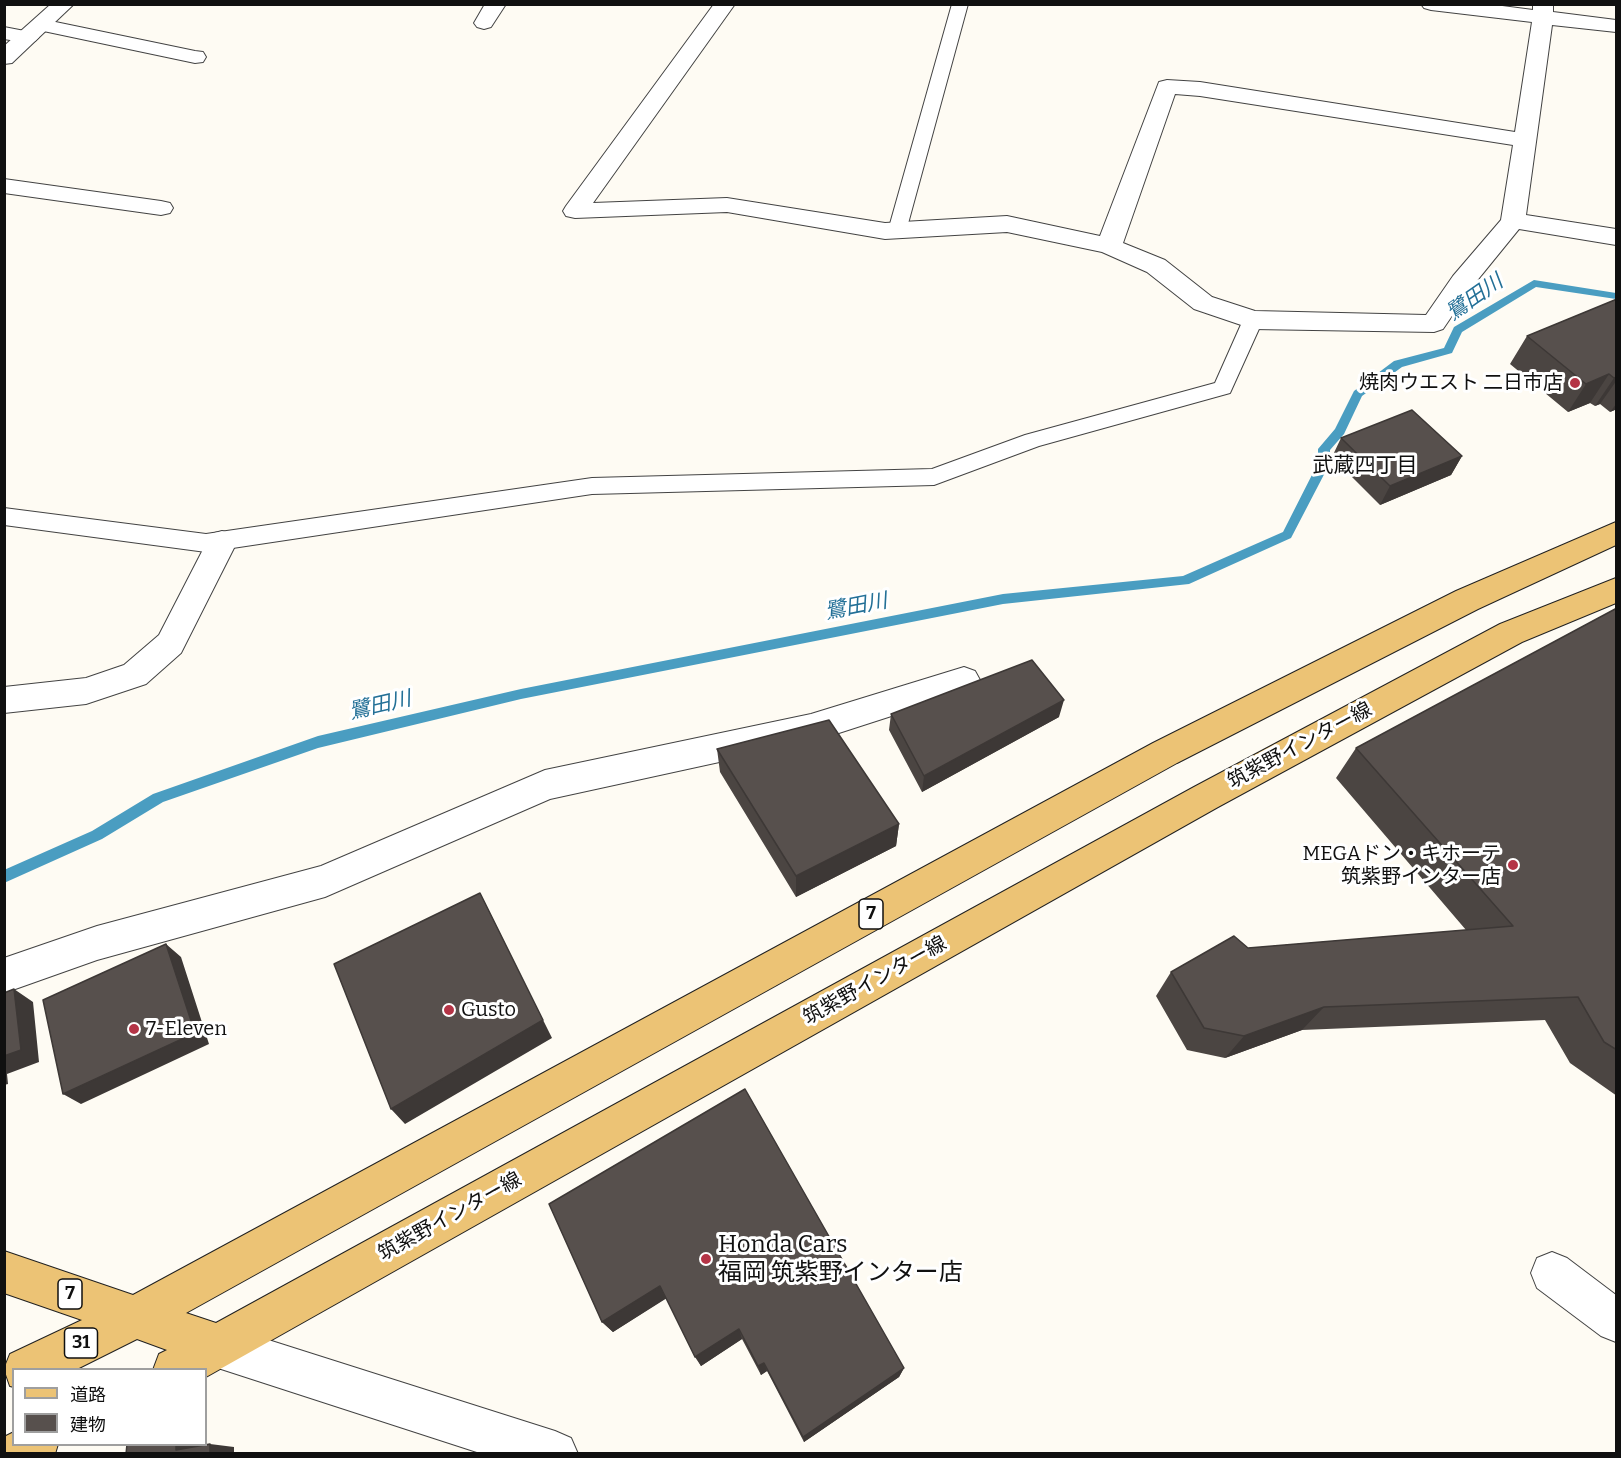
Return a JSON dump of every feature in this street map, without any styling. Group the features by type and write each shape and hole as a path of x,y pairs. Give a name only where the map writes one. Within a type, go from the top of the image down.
{"main road":[{"name":"7","path":"136,1317 1165,753 1467,600 1617,533"},
{"name":"筑紫野インター線","path":"179,1368 1216,791 1511,633 1617,590"},
{"name":"7","path":"4,1272 218,1346"},
{"name":"31","path":"30,1368 136,1317"},
{"path":"19,1454 33,1446"}],"street":[{"path":"4,58 64,4"},
{"path":"484,23 496,4"},
{"path":"725,4 575,211 728,205 885,231 1007,224 1109,246 1156,267 1203,303 1253,320 1404,324 1434,323 1462,282 1513,220 1543,11"},
{"path":"1431,4 1543,11 1617,26"},
{"path":"4,33 35,31 195,57"},
{"path":"1109,246 1167,87 1200,89 1525,140"},
{"path":"4,186 160,208"},
{"path":"1513,220 1617,237"},
{"path":"4,700 86,691 135,675 170,644 222,542"},
{"path":"4,976 97,943 325,881 545,784 811,728 964,680"},
{"path":"1552,1273 1617,1321"},
{"path":"218,1346 555,1454"}],"lane":[{"path":"897,231 960,4"},
{"path":"4,516 206,543 592,486 934,477 1033,440 1223,388 1253,320"}],"building":[{"path":"1617,299 1617,377 1614,378 1609,374 1586,384 1527,336"},
{"path":"1412,410 1462,456 1390,486 1341,438"},
{"name":"MEGAドン・キホーテ 筑紫野インター店","path":"1617,608 1617,1050 1604,1042 1578,997 1324,1007 1244,1036 1204,1028 1171,972 1234,936 1248,948 1513,926 1356,748"},
{"path":"1032,660 1064,700 924,776 891,714"},
{"path":"829,720 899,824 796,876 717,749"},
{"name":"Gusto","path":"480,893 543,1020 391,1109 334,964"},
{"name":"7-Eleven","path":"166,944 195,1033 63,1094 43,1000"},
{"path":"14,989 21,1050 4,1056 4,993"},
{"name":"Honda Cars 福岡 筑紫野インター店","path":"745,1089 904,1368 803,1437 764,1363 758,1366 739,1329 695,1357 660,1286 602,1322 549,1204"},
{"path":"210,1444 210,1454 126,1454 127,1446 176,1446 176,1450"}],"waterway":[{"name":"鷺田川","path":"4,877 97,835 158,798 318,742 521,694 1003,599 1185,581 1287,535 1324,463 1324,449 1340,431 1358,394 1398,364 1448,350 1458,330 1534,283 1616,296"}],"place":[{"name":"焼肉ウエスト 二日市店","path":"1575,383"},
{"name":"MEGAドン・キホーテ 筑紫野インター店","path":"1513,865"},
{"name":"Gusto","path":"449,1010"},
{"name":"7-Eleven","path":"134,1029"},
{"name":"Honda Cars 福岡 筑紫野インター店","path":"706,1259"}],"district":[{"name":"武蔵四丁目","path":"1365,466"}]}
